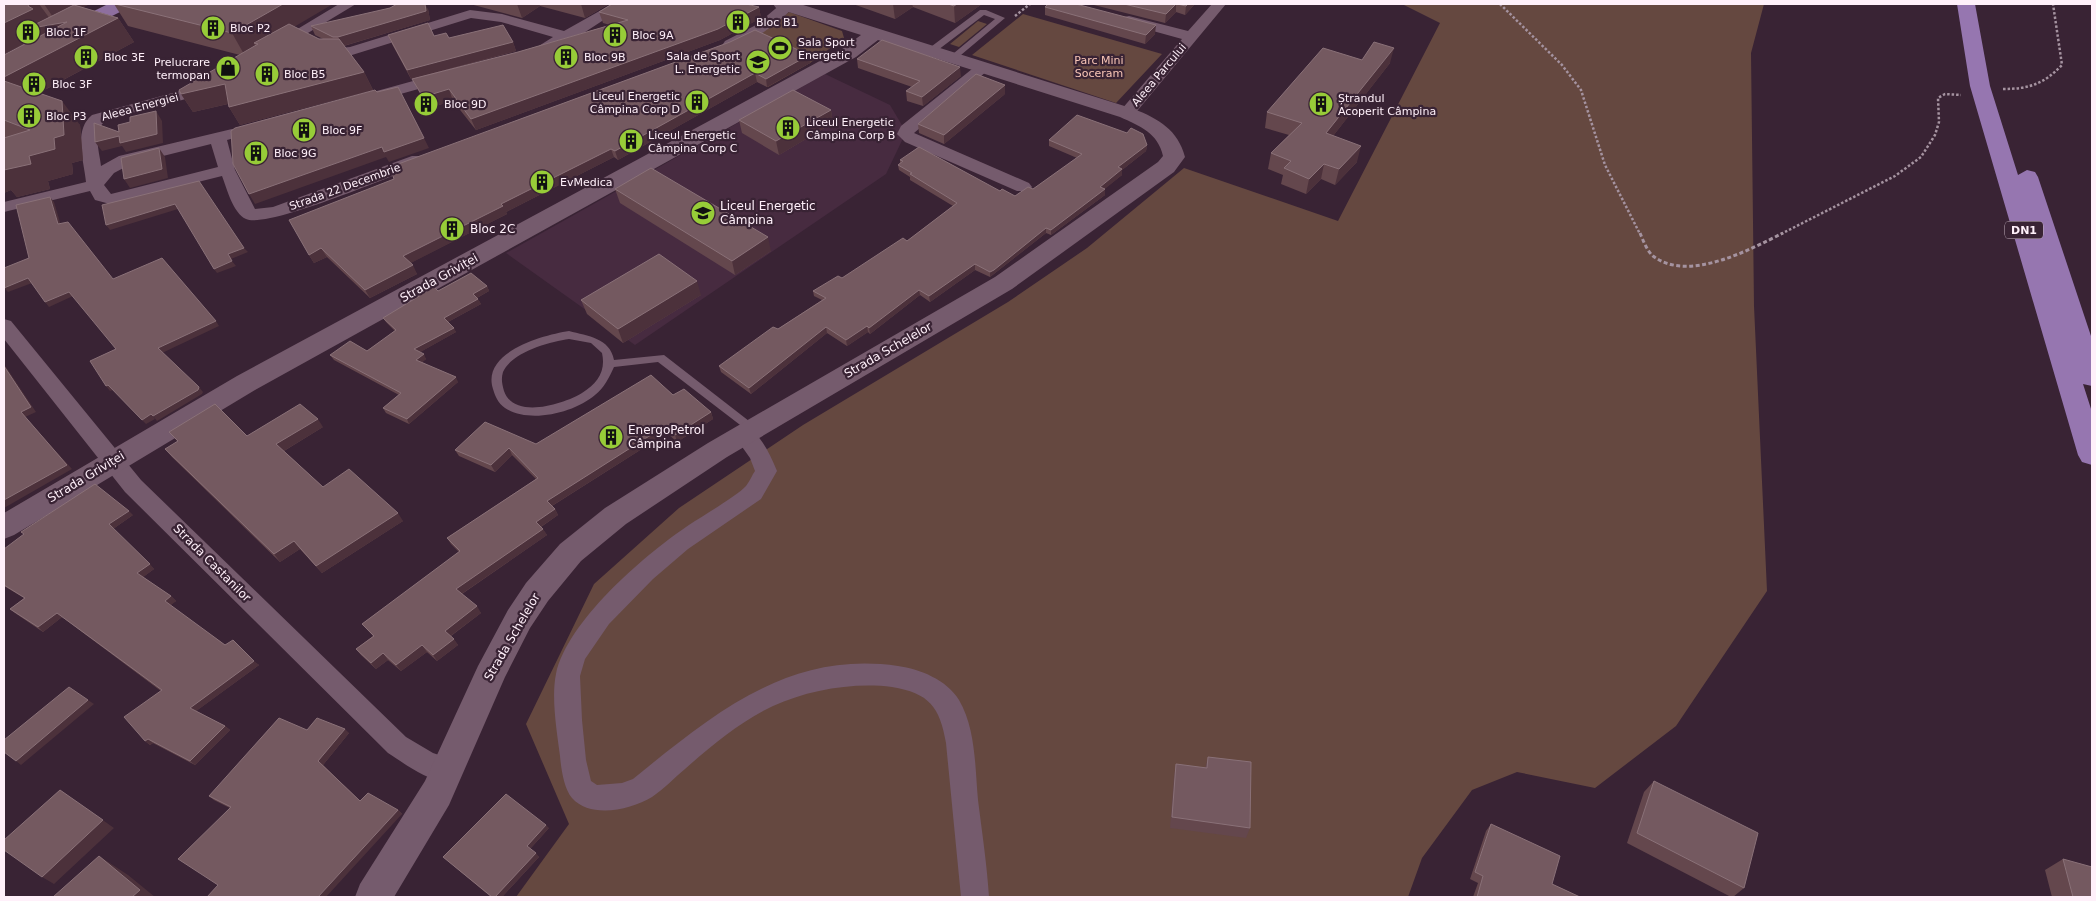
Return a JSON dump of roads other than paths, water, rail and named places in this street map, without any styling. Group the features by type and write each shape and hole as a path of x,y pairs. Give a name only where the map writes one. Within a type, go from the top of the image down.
{"highway":[{"name":"DN1","path":"1966,4 1980,86 1992,94 2092,377"},
{"name":"DN1","path":"1984,4 1992,94 2092,454"}],"main road":[{"path":"4,64 122,4"},
{"name":"Strada Schelelor","path":"373,897 421,821 448,770 482,689 509,638 531,601 556,569 583,540 610,520 747,431 1015,276 1166,167 1174,157 1172,145 1166,136 1145,121 785,4"},
{"name":"Strada Griviței","path":"4,527 246,383 848,52 876,33"}],"street":[{"path":"264,53 349,4"},
{"path":"522,56 568,36 620,4"},
{"path":"718,49 761,28 785,4"},
{"name":"Aleea Parcului","path":"1127,114 1219,4"},
{"path":"298,34 334,52 344,52 459,16 480,13 568,36"},
{"name":"Aleea Parcului","path":"1114,16 1192,37"},
{"path":"982,68 907,129 905,134 911,139 1023,187"},
{"path":"353,103 456,74"},
{"name":"Aleea Energiei","path":"95,185 89,132 90,124 94,120 103,115 199,89 222,77"},
{"path":"4,207 95,185 108,169 117,164 251,130"},
{"name":"Strada 22 Decembrie","path":"218,138 227,170 246,211 258,216 276,212 433,154"},
{"path":"95,185 101,196 110,199 227,170"},
{"name":"Strada Castanilor","path":"4,326 112,461 140,493 396,745 426,762 448,770"},
{"path":"747,431 766,471 753,493 680,543 645,572 600,617 574,655 568,676 569,720 573,760 580,788 593,798 622,796 642,788 745,708 778,693 825,678 906,677 932,688 949,706 955,722 976,897"}],"lane":[{"path":"931,51 983,12 1002,18 952,58"},
{"path":"555,336 582,336 594,340 603,346 608,354 610,364 602,384 592,394 565,408 550,412 522,410 507,403 498,391 497,382 500,372 515,353 533,343 555,336"},
{"path":"610,364 660,358 747,431"}],"place":[{"name":"Bloc B1","path":"738,22"},
{"name":"Bloc P2","path":"213,28"},
{"name":"Bloc 1F","path":"28,32"},
{"name":"Bloc 9A","path":"615,35"},
{"name":"Sala Sport Energetic","path":"780,48"},
{"name":"Bloc 3E","path":"86,57"},
{"name":"Bloc 9B","path":"566,57"},
{"name":"Sala de Sport L. Energetic","path":"758,62"},
{"name":"Prelucrare termopan","path":"228,68"},
{"name":"Bloc B5","path":"267,74"},
{"name":"Bloc 3F","path":"34,84"},
{"name":"Liceul Energetic Câmpina Corp D","path":"697,102"},
{"name":"Bloc 9D","path":"426,104"},
{"name":"Ștrandul Acoperit Câmpina","path":"1321,104"},
{"name":"Bloc P3","path":"29,116"},
{"name":"Liceul Energetic Câmpina Corp B","path":"788,128"},
{"name":"Bloc 9F","path":"304,130"},
{"name":"Liceul Energetic Câmpina Corp C","path":"631,141"},
{"name":"Bloc 9G","path":"256,153"},
{"name":"EvMedica","path":"542,182"},
{"name":"Liceul Energetic Câmpina","path":"703,213"},
{"name":"Bloc 2C","path":"452,229"},
{"name":"EnergoPetrol Câmpina","path":"611,437"}],"park label":[{"name":"Parc Mini Soceram","path":"1099,66"}]}
